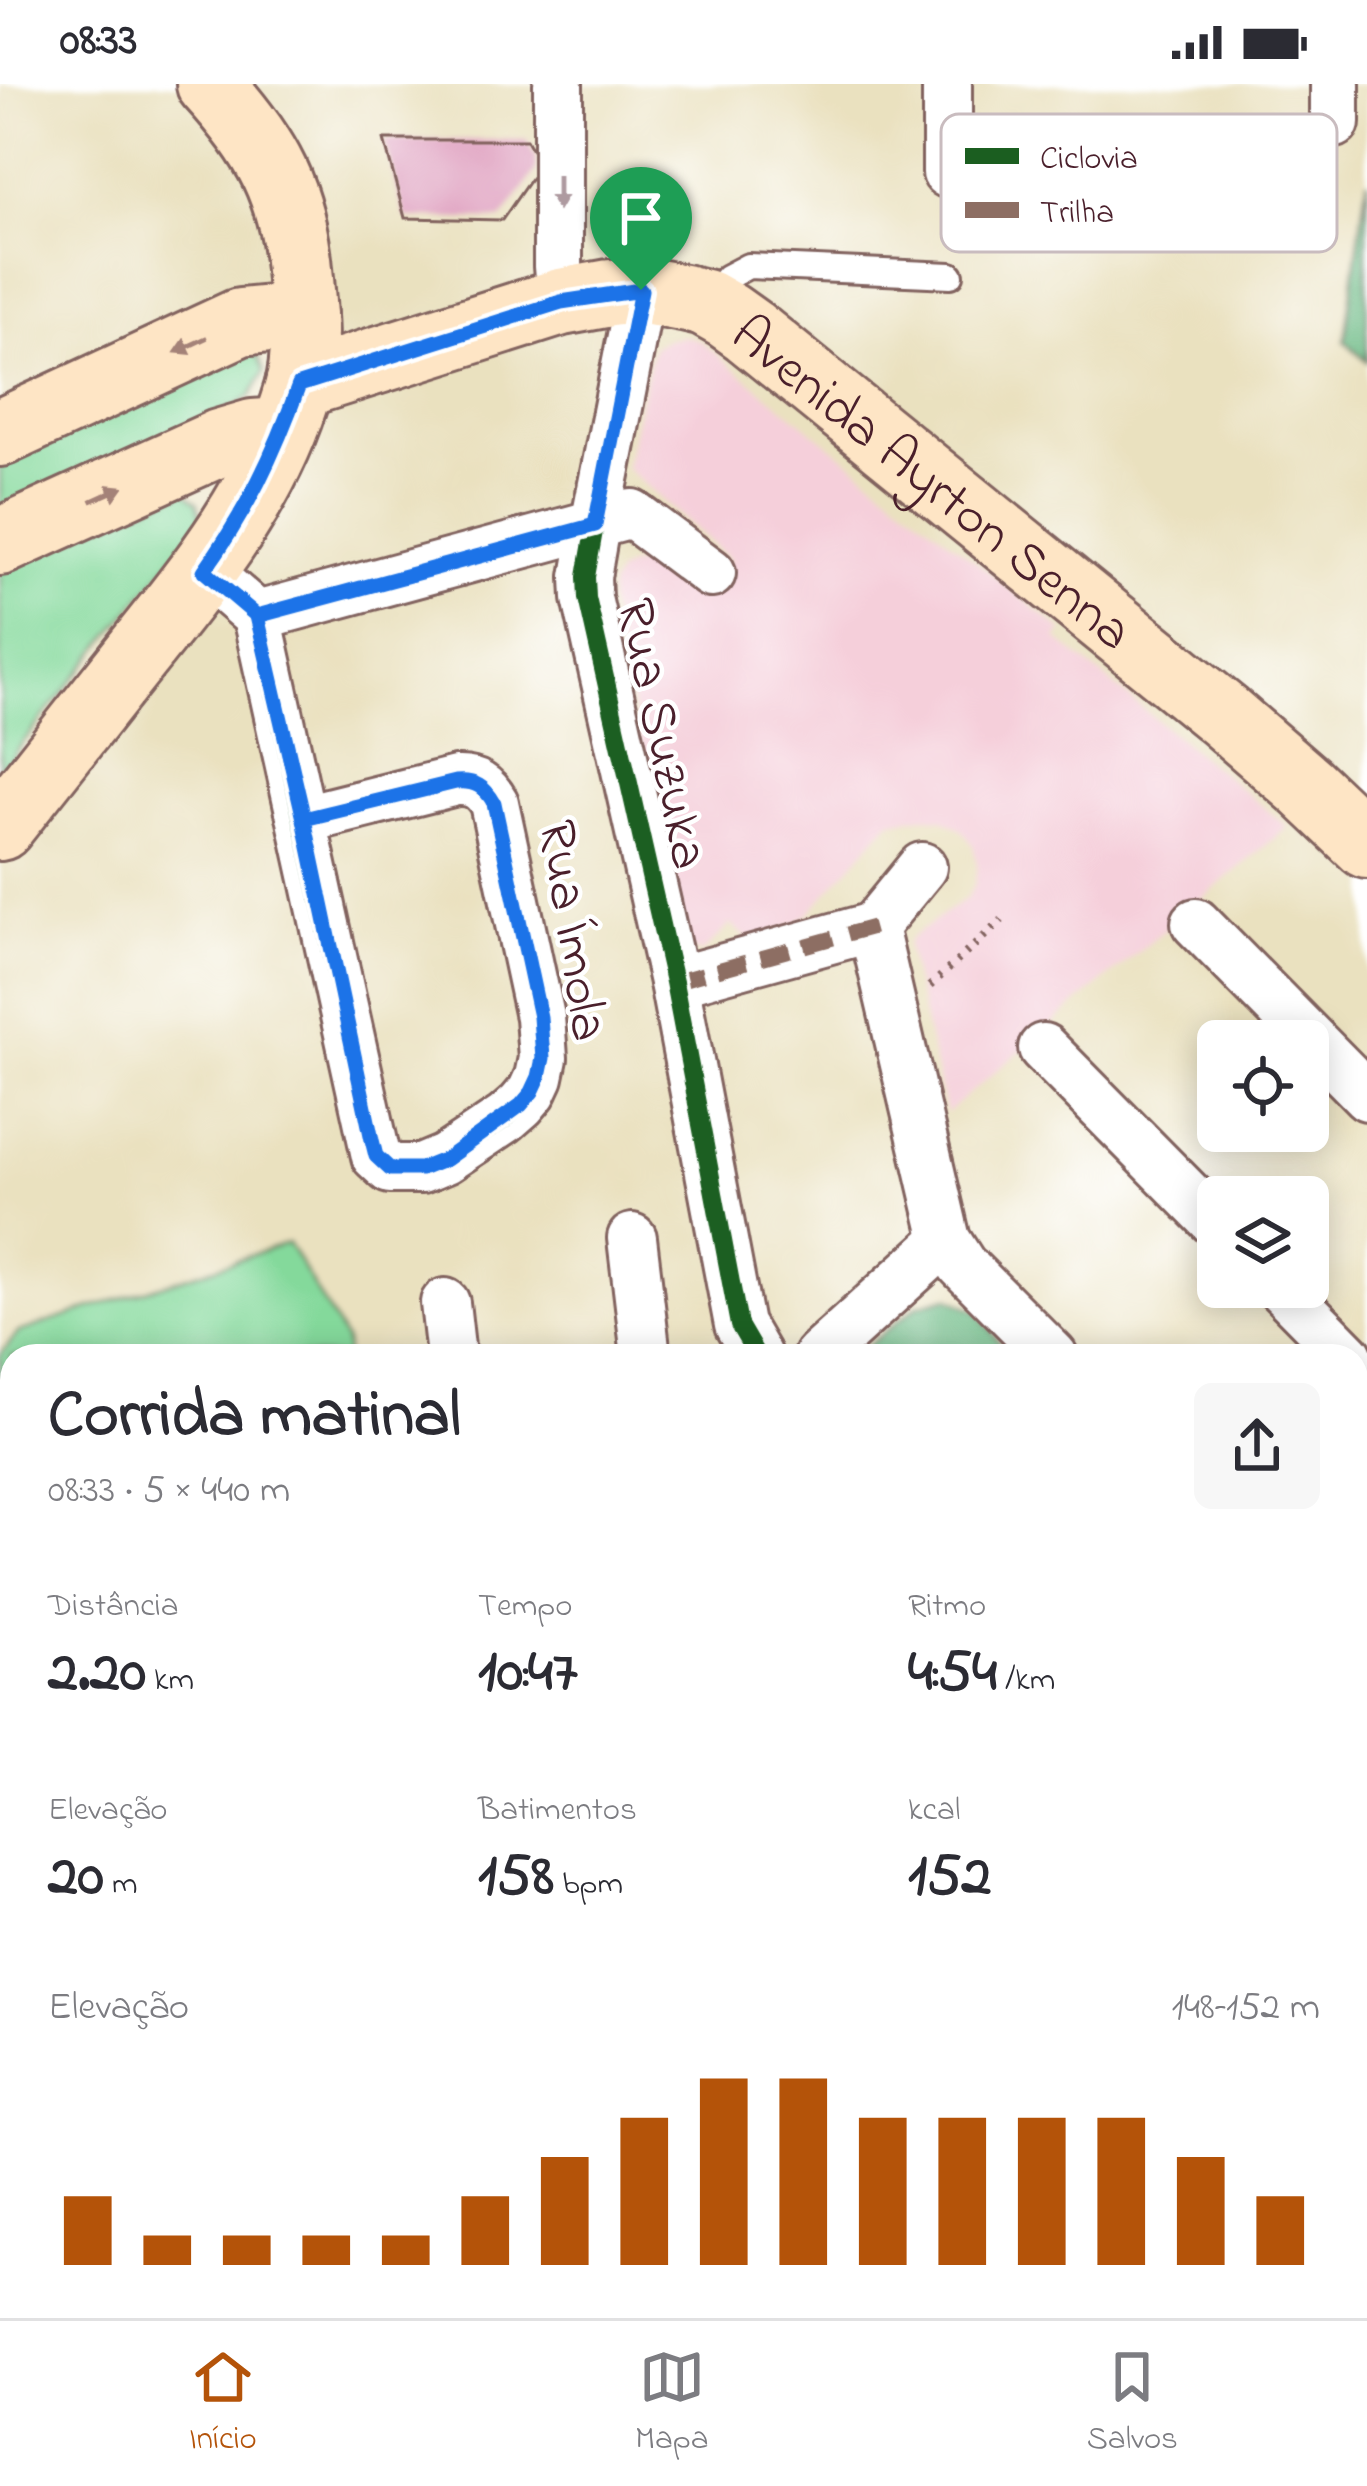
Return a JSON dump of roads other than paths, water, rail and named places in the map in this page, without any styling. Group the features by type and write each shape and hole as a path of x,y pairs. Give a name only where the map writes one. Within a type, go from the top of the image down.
{"main road":[{"path":"0,827 204,571 249,504 291,408 303,316 297,250 285,197 265,151 210,84"},
{"name":"Avenida Ayrton Senna","path":"0,542 219,443 253,433 291,408 561,302 641,290 704,303 749,331 1224,716 1367,845"},
{"path":"0,433 240,322 303,316"}],"street":[{"path":"558,84 561,302"},
{"name":"Rua Suzuka","path":"641,290 595,525 587,598 674,982 740,1325 750,1344"},
{"path":"257,616 632,514 711,573"},
{"path":"204,571 257,616 304,819"},
{"name":"Rua Ímola","path":"456,782 480,785 494,803 540,1017 543,1058 532,1092 521,1105 446,1159 421,1169 390,1169 376,1156 304,819 456,782"},
{"path":"674,982 873,927 922,867"},
{"path":"1196,923 1367,1096"},
{"path":"873,927 946,1240 962,1265 1041,1344"},
{"path":"1043,1048 1197,1204"},
{"path":"632,1238 645,1344"},
{"path":"831,1344 946,1240"},
{"path":"445,1303 450,1344"},
{"path":"1301,1308 1336,1344"}],"lane":[{"path":"704,303 727,277 748,266 951,275"}]}
